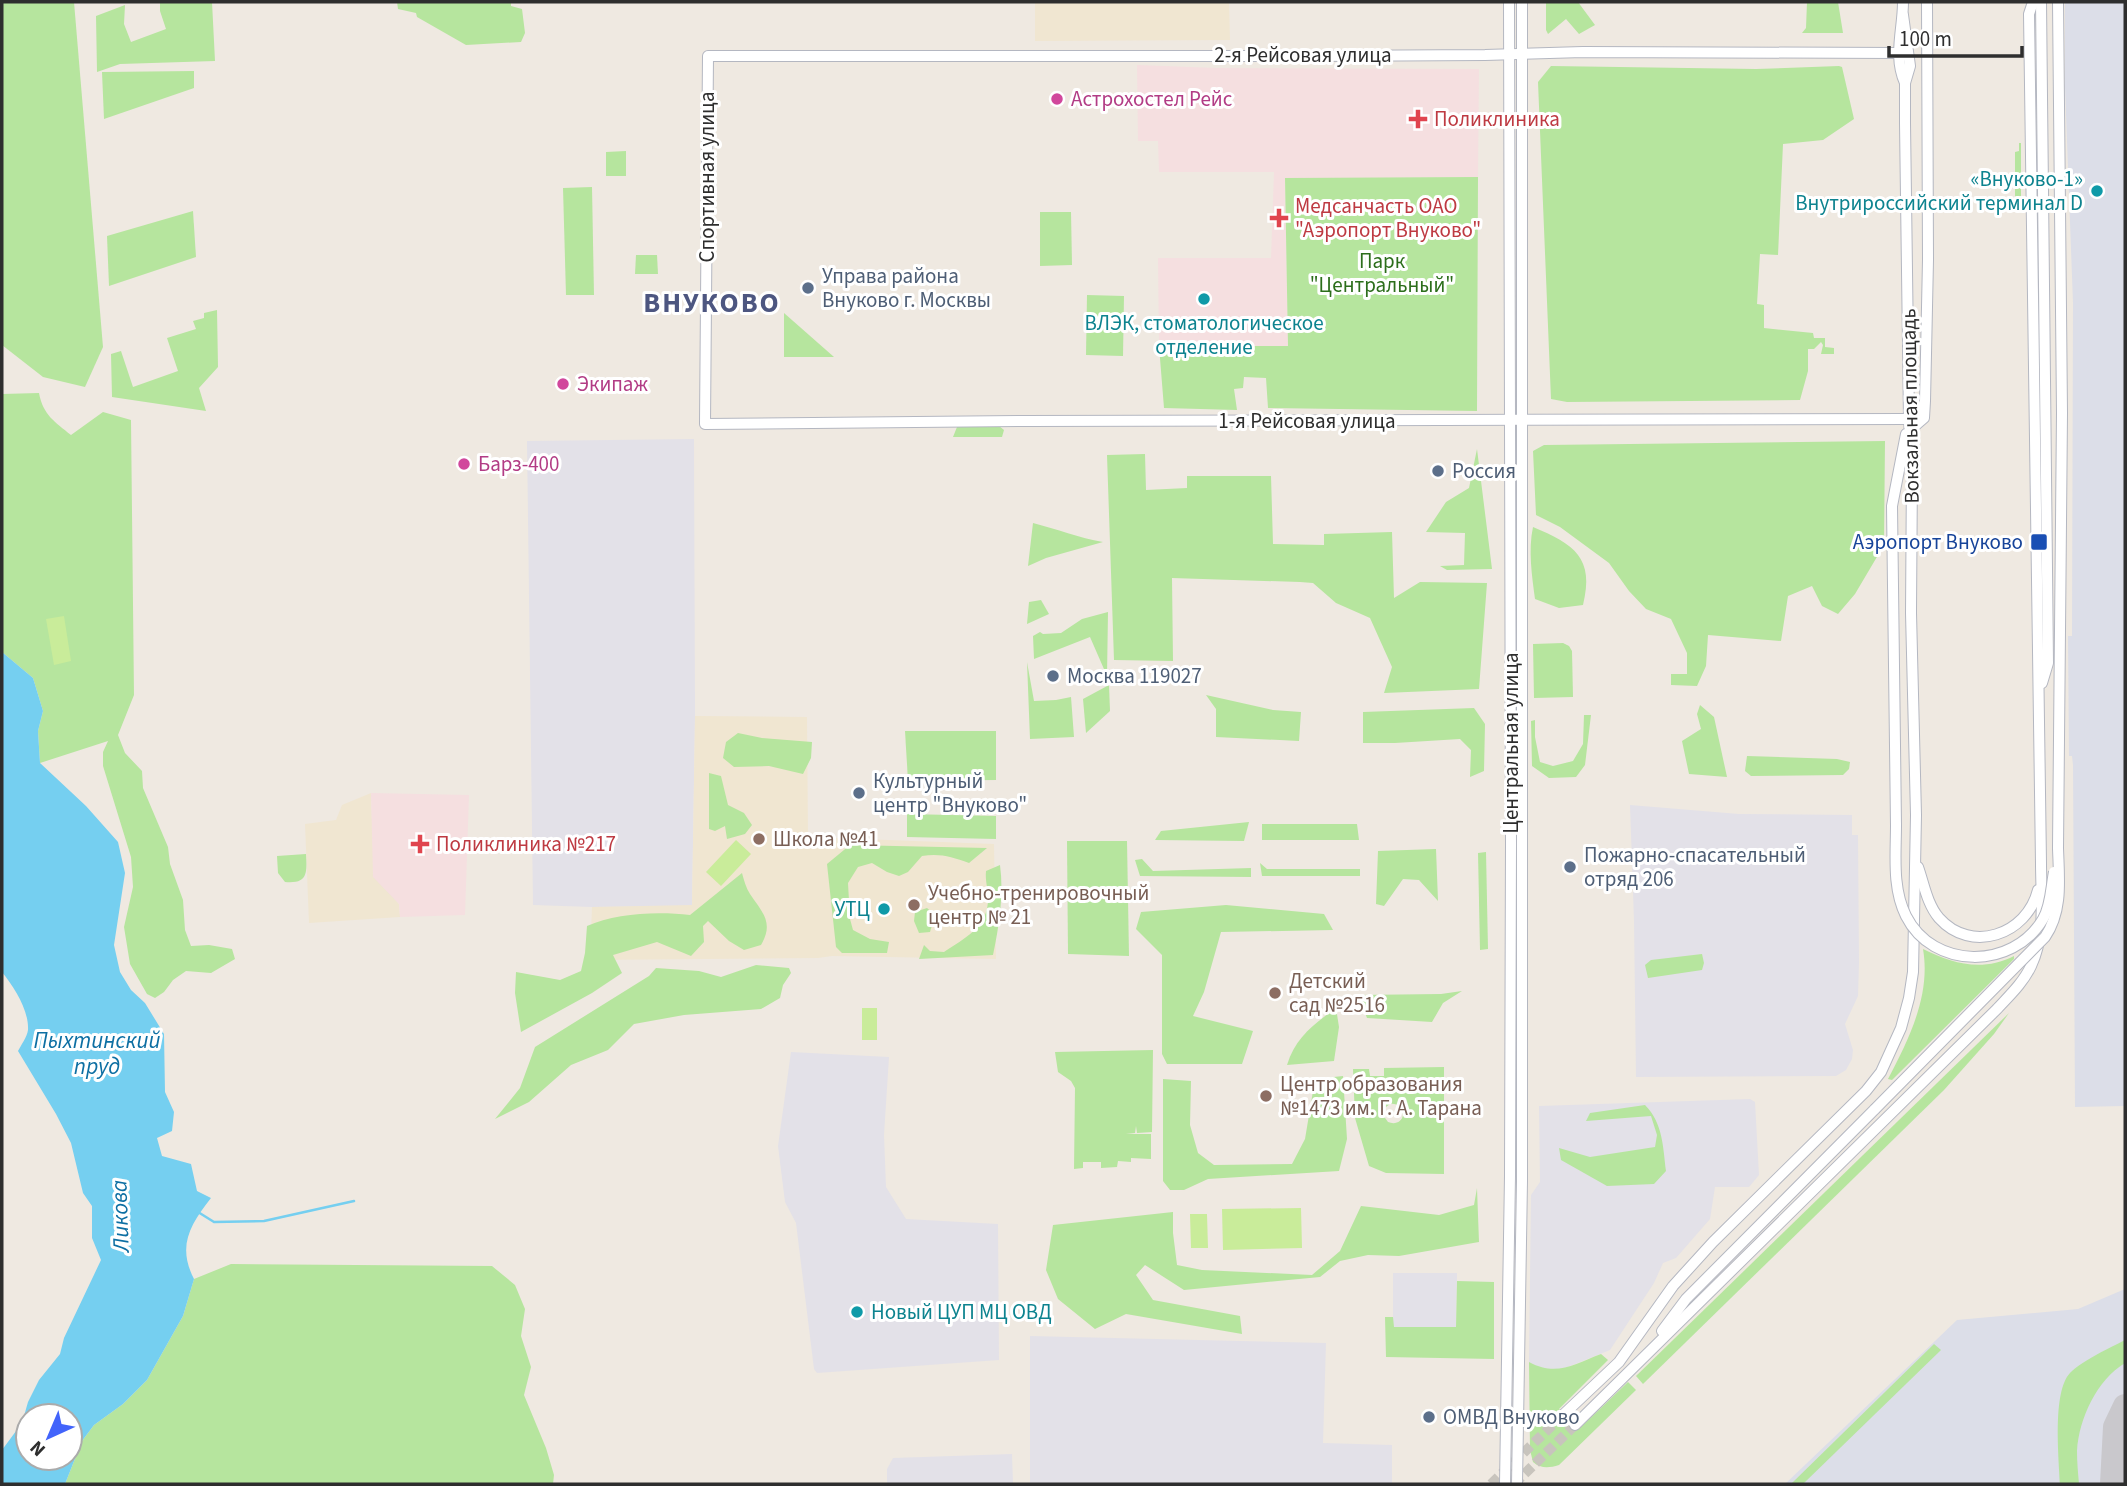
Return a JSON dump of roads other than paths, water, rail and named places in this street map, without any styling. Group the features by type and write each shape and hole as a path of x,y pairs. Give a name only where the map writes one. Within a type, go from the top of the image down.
{"main road":[{"name":"Центральная улица","path":"1510,2 1522,1181 1517,1484"},
{"name":"Центральная улица","path":"1505,1484 1522,2"},
{"name":"Вокзальная площадь","path":"1903,2 1898,52 1899,70 1905,83"},
{"path":"1927,2 1928,260 1924,418 1910,424 1892,506 1897,887 1905,914 1916,932 1947,953 1979,958 2009,950 2025,940 2045,917 2058,848"},
{"path":"1575,1425 2017,988 2031,968 2040,941 2029,14 2033,2"},
{"path":"2039,695 2048,663 2041,2"},
{"path":"1640,1361 1686,1299 2045,937 2054,918 2059,897 2062,427 2058,2"},
{"name":"Вокзальная площадь","path":"1564,1414 1619,1362 1674,1286 1704,1252 1866,1091 1881,1072 1901,1028 1911,989 1915,858 1905,83 1910,66 1903,15"},
{"name":"2-я Рейсовая улица","path":"708,56 1898,52"},
{"name":"Спортивная улица","path":"705,424 708,56"},
{"path":"2031,182 2044,196"},
{"path":"2034,395 2046,411"},
{"name":"1-я Рейсовая улица","path":"705,424 1023,421 1910,424"},
{"path":"1915,858 1930,903 1937,915 1955,930 1976,937 1990,937 2007,932 2022,919 2037,894 2041,863"}],"water":[{"name":"Пыхтинский пруд","path":"2,652 33,678 43,711 38,731 40,763 86,806 118,842 125,873 114,945 120,972 131,990 145,1003 164,1034 165,1092 174,1112 172,1131 157,1138 162,1156 191,1164 197,1191 211,1198 197,1217 188,1236 187,1256 194,1279 183,1316 147,1380 123,1404 94,1425 84,1438 84,1402 28,1402 39,1380 60,1354 64,1338 101,1260 92,1238 92,1206 83,1193 71,1143 18,1051 27,1033 28,1022 20,999 2,972"},
{"name":"Пыхтинский пруд","path":"14,1434 14,1472 70,1472 65,1484 2,1484 2,1450"}],"waterway":[{"path":"198,1212 214,1222 264,1221 354,1201"}],"tunnel":[{"path":"1491,1484 1564,1414"},
{"path":"1514,1484 1575,1425"}],"place":[{"name":"Астрохостел Рейс","path":"1057,99"},
{"name":"Поликлиника","path":"1418,119"},
{"name":"«Внуково-1» Внутрироссийский терминал D","path":"2097,191"},
{"name":"Медсанчасть ОАО \"Аэропорт Внуково\"","path":"1279,218"},
{"name":"Управа района Внуково г. Москвы","path":"808,288"},
{"name":"ВЛЭК, стоматологическое отделение","path":"1204,299"},
{"name":"Экипаж","path":"563,384"},
{"name":"Барз-400","path":"464,464"},
{"name":"Россия","path":"1438,471"},
{"name":"Аэропорт Внуково","path":"2039,542"},
{"name":"Москва 119027","path":"1053,676"},
{"name":"Культурный центр \"Внуково\"","path":"859,793"},
{"name":"Школа №41","path":"759,839"},
{"name":"Поликлиника №217","path":"420,844"},
{"name":"Пожарно-спасательный отряд 206","path":"1570,867"},
{"name":"Учебно-тренировочный центр № 21","path":"914,905"},
{"name":"УТЦ","path":"884,909"},
{"name":"Детский сад №2516","path":"1275,993"},
{"name":"Центр образования №1473 им. Г. А. Тарана","path":"1266,1096"},
{"name":"Новый ЦУП МЦ ОВД","path":"857,1312"},
{"name":"ОМВД Внуково","path":"1429,1417"}],"district":[{"name":"ВНУКОВО","path":"712,303"}],"park label":[{"name":"Парк \"Центральный\"","path":"1382,273"}],"water label":[{"name":"Ликова","path":"120,1216"}]}
